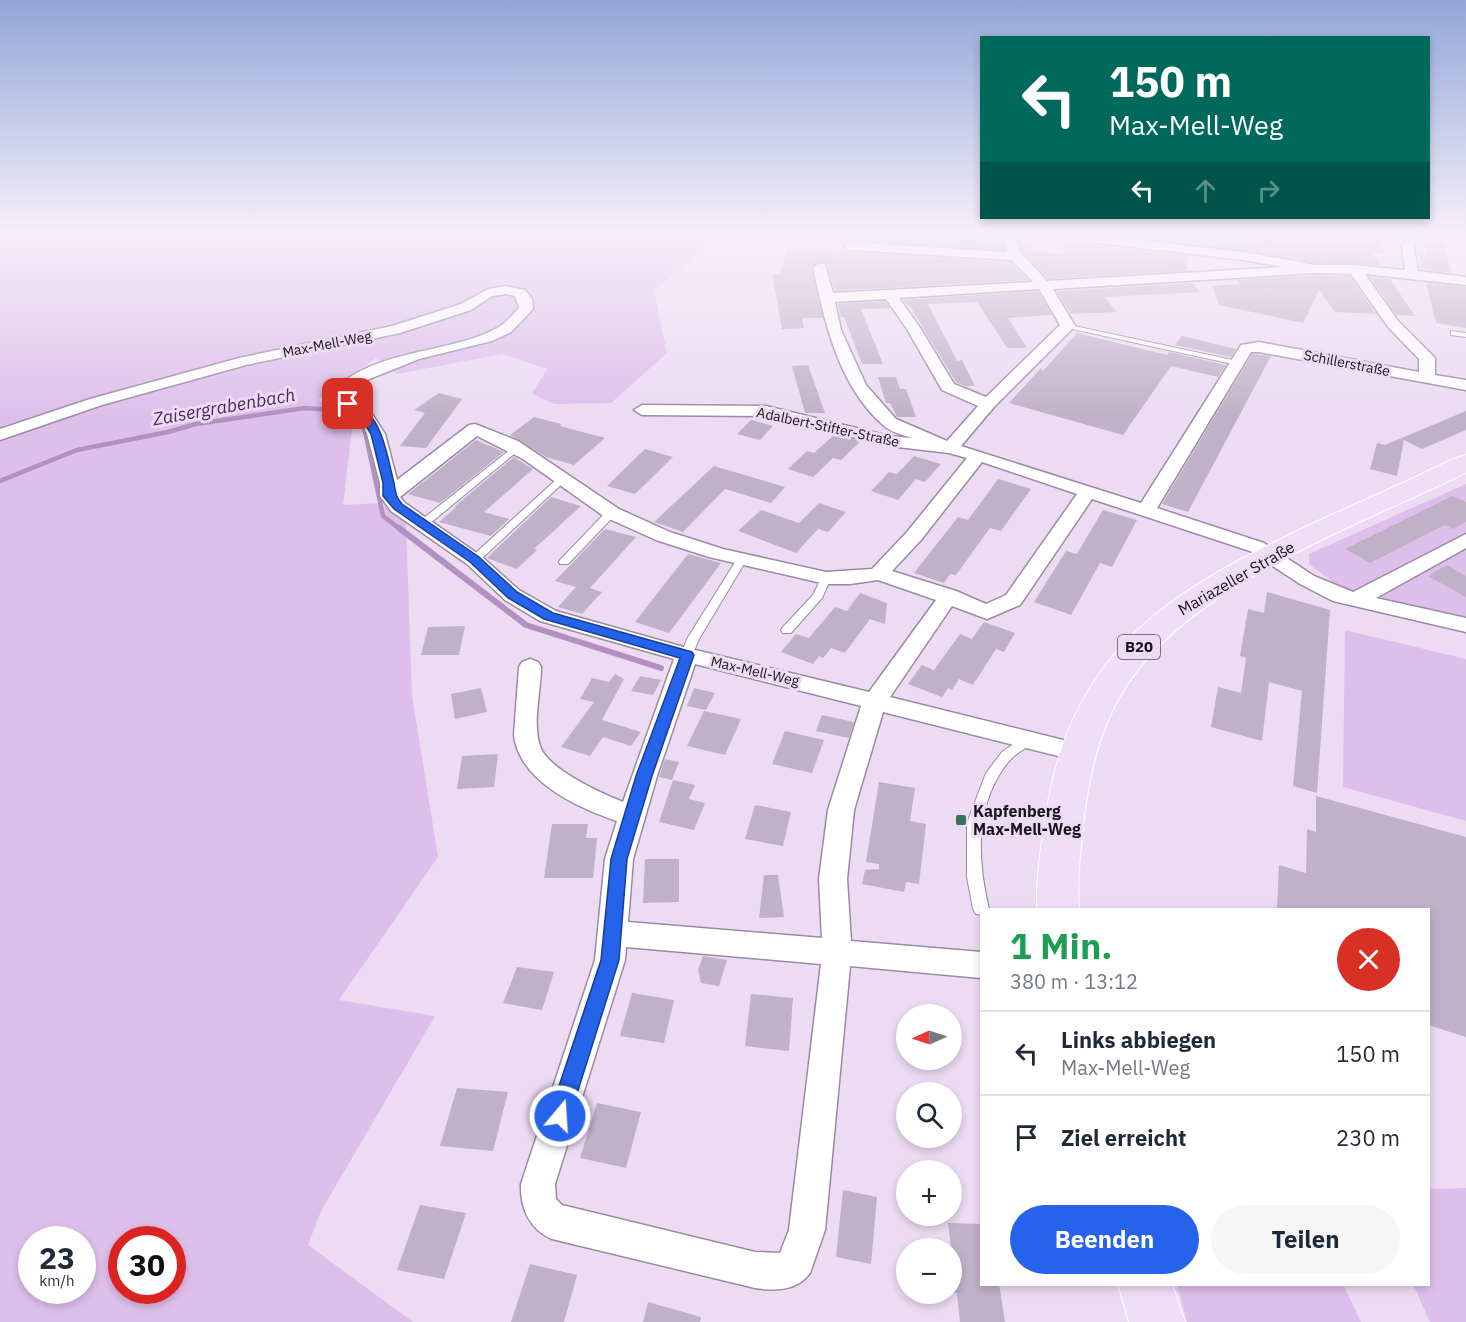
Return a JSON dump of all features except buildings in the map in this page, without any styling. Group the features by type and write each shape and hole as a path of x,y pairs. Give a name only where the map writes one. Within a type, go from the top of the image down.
{"main road":[{"name":"Mariazeller Straße","path":"1058,908 1057,893 1067,794 1078,752 1107,686 1122,665 1172,615 1193,601 1271,556 1466,463"},
{"path":"1146,1286 1156,1322"}],"street":[{"name":"Max-Mell-Weg","path":"0,435 96,402 244,361 396,330 466,307 490,293"},
{"name":"Max-Mell-Weg","path":"519,293 525,299 526,309 506,329 487,339 414,356 356,379 335,399 361,409 376,434 389,496 398,507 474,560 512,595 548,616 687,655 1078,752"},
{"path":"826,293 834,330 859,386 890,423 950,448 988,404 1068,326 1048,293"},
{"path":"827,298 925,293"},
{"path":"1370,293 1393,324 1427,358 1427,378"},
{"path":"890,295 914,329 948,387 988,404"},
{"name":"Schillerstraße","path":"1146,510 1245,348 1259,346 1466,385"},
{"name":"Adalbert-Stifter-Straße","path":"642,410 766,411 889,441 950,448 1257,547 1306,580 1329,591 1466,625"},
{"path":"389,496 475,429 490,433 516,448 611,513 669,539 742,559 826,578 850,578 878,574 949,596 987,612 1013,600 1088,491"},
{"path":"878,574 914,536 977,457"},
{"path":"1357,599 1466,540"},
{"path":"687,655 619,859 610,960 538,1184 540,1206 552,1221 754,1270 778,1273 789,1270 800,1258 807,1230 837,951 833,879 842,810 863,733 875,701 949,596"},
{"path":"530,667 524,719 527,748 539,766 599,804 632,816"},
{"path":"613,933 980,965"}],"lane":[{"path":"1068,326 1236,363"},
{"path":"1454,333 1466,335"},
{"path":"424,523 516,448"},
{"path":"474,560 561,480"},
{"path":"564,562 611,513"},
{"path":"687,655 693,639 742,559"},
{"path":"787,630 818,596 826,578"},
{"path":"981,908 974,877 974,823 991,777 1008,755 1028,739"}],"shaded area":[{"path":"0,293 654,293 667,353 611,403 555,404 532,394 547,369 503,354 397,374 376,358 318,400 353,421 343,505 381,503 406,523 412,696 438,857 339,1000 435,1016 321,1211 308,1245 413,1322 0,1322"},
{"path":"1466,484 1466,621 1381,601 1341,588 1309,564 1309,554"},
{"path":"1345,630 1466,659 1466,821 1343,787"},
{"path":"1466,1188 1466,1322 1430,1322 1414,1286 1430,1286 1430,1189"},
{"path":"1178,1286 1344,1286 1361,1322 1187,1322"}],"waterway":[{"name":"Zaisergrabenbach","path":"0,481 77,450 168,432 196,424 305,408 344,411 363,422 383,516 401,530"},
{"name":"Zaisergrabenbach","path":"399,528 526,625 661,668"}],"place":[{"name":"Kapfenberg Max-Mell-Weg","path":"961,820"}],"route":[{"path":"348,404 361,409 376,434 389,496 398,507 474,560 512,595 548,616 687,655 644,776 619,859 610,960 560,1116"}]}
